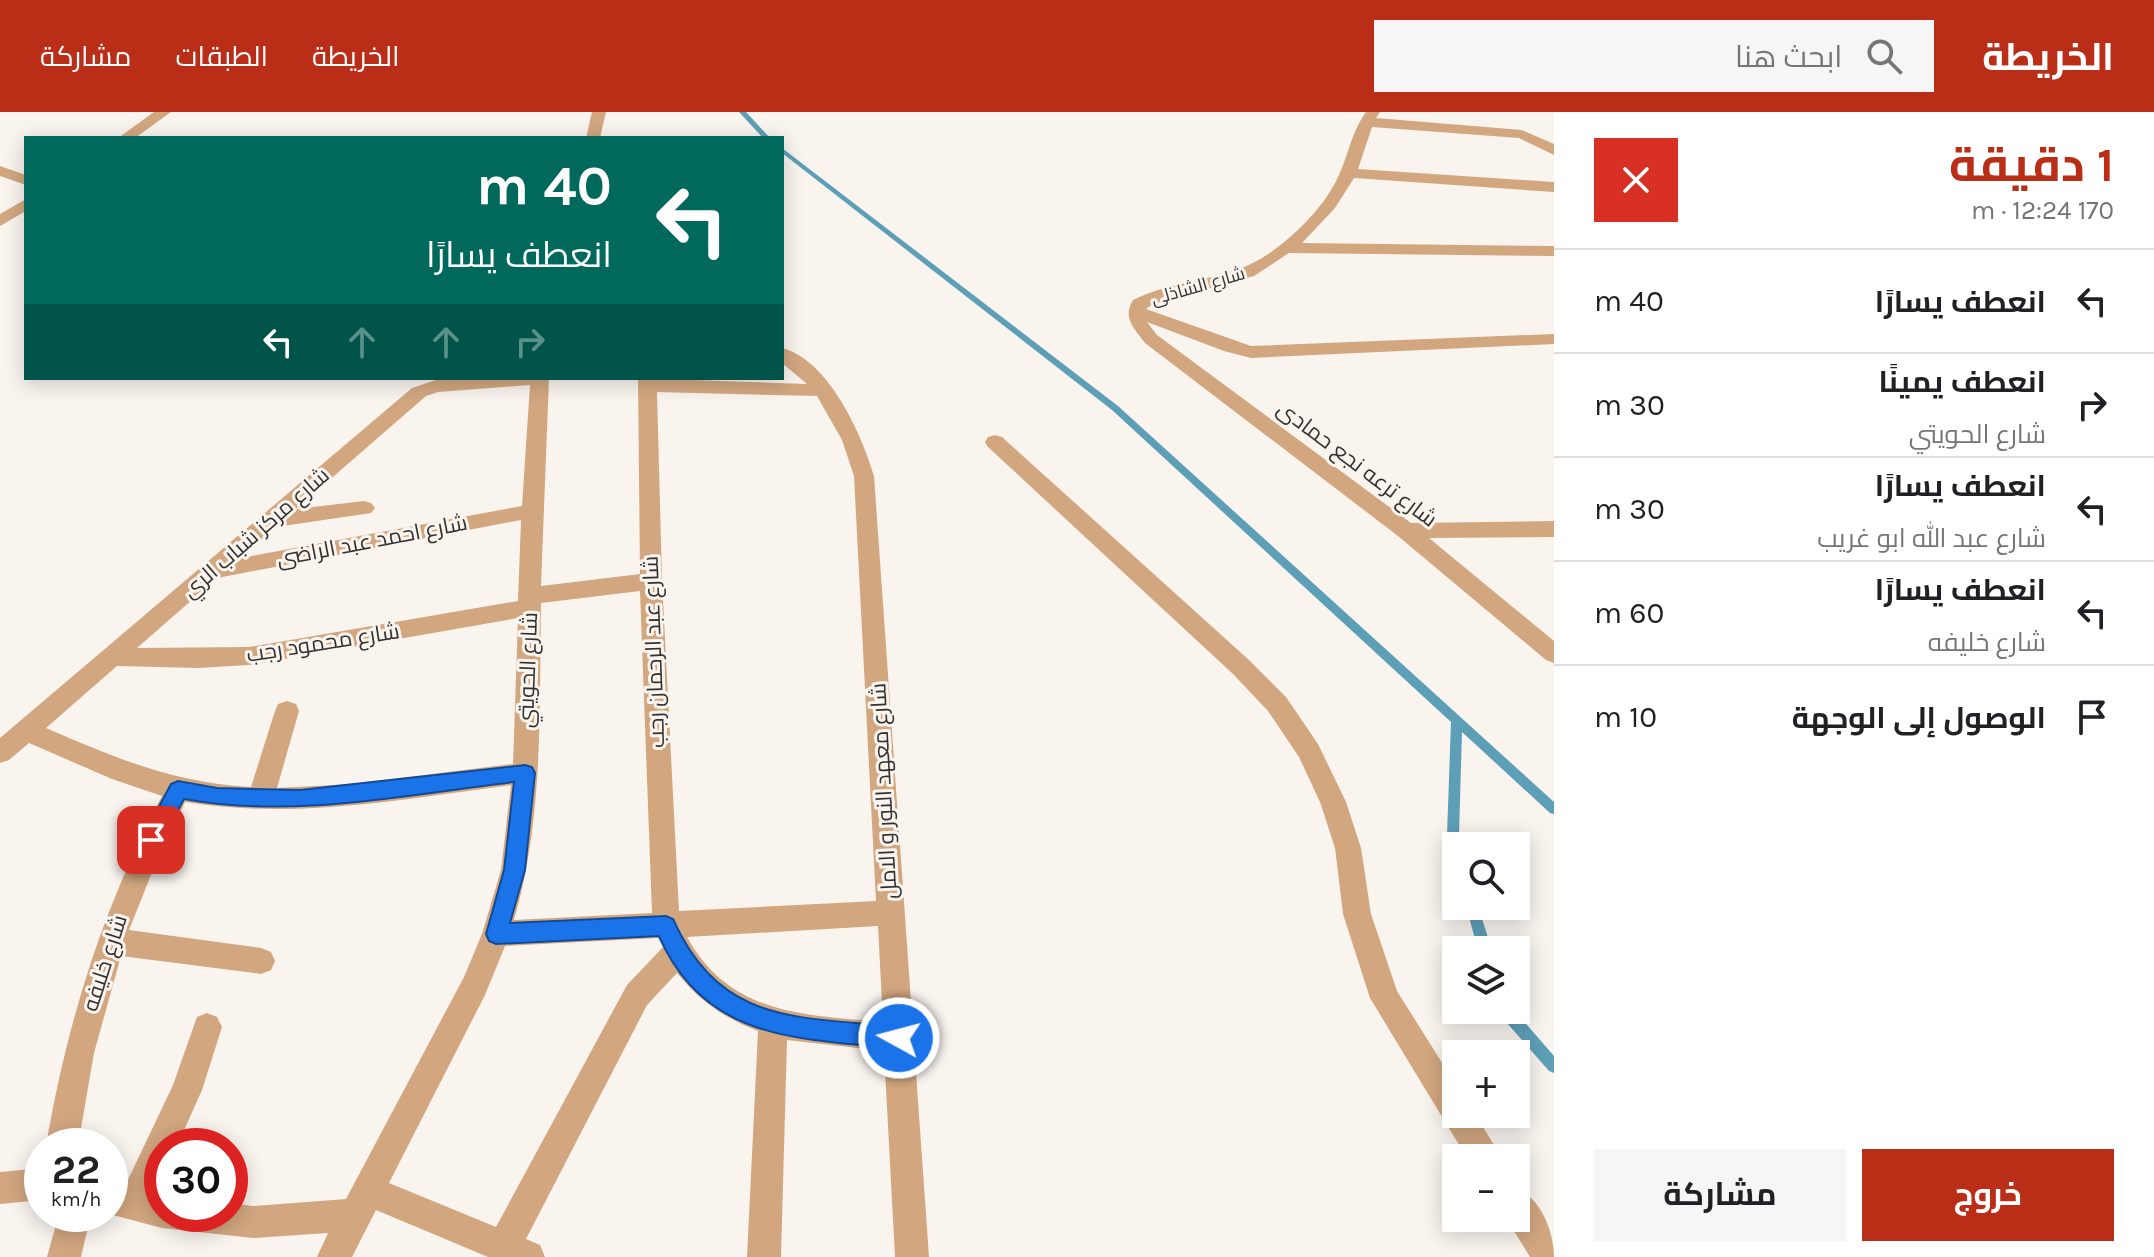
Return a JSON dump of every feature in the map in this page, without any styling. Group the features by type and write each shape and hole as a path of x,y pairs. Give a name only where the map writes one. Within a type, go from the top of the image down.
{"street":[{"path":"128,136 164,112"},
{"path":"593,136 599,112"},
{"path":"1369,117 1522,134 1554,150"},
{"name":"شارع الشاذلى","path":"1136,311 1139,304 1147,300 1248,272 1283,248 1324,211 1349,173 1369,117"},
{"path":"0,171 24,179"},
{"path":"1349,173 1554,187"},
{"path":"0,221 24,205"},
{"path":"1283,248 1554,251"},
{"path":"1136,311 1251,352 1554,339"},
{"name":"شارع ترعه نجع حمادى","path":"1136,311 1142,330 1151,339 1406,531 1554,653"},
{"name":"شارع معهد النور و الامل","path":"784,356 808,374 842,416 856,445 864,476 912,1257"},
{"name":"شارع مركز شباب الري","path":"0,753 419,392 436,386 514,380"},
{"name":"شارع الحويتي","path":"334,1257 475,985 496,934 515,870 525,773 532,511 540,380"},
{"path":"647,382 822,390"},
{"name":"شارع عبد الرحمان رجب","path":"647,382 651,581 671,939"},
{"path":"995,442 1241,667 1277,704 1309,751 1333,802 1348,848 1357,914 1385,998 1442,1090"},
{"path":"271,520 364,508"},
{"name":"شارع احمد عبد الراضى","path":"211,572 532,511"},
{"path":"1406,531 1554,529"},
{"name":"شارع محمود رجب","path":"113,657 198,659 249,656 651,581"},
{"path":"261,798 287,711"},
{"path":"27,731 133,776 178,790 217,797 300,799 525,773"},
{"name":"شارع خليفه","path":"65,1128 87,1016 110,941 151,840 178,790"},
{"path":"496,934 671,939 891,913"},
{"path":"671,939 694,976 716,996 743,1012 773,1024 899,1038"},
{"path":"248,1222 363,1203 516,1252 637,995 671,939"},
{"path":"110,941 261,961"},
{"path":"764,1257 773,1024"},
{"path":"135,1205 187,1090 207,1027"},
{"path":"0,1188 24,1186"},
{"path":"1530,1226 1549,1257"},
{"path":"64,1257 70,1232"}],"waterway":[{"path":"742,112 765,136"},
{"path":"784,152 1115,408 1554,809"},
{"path":"1453,832 1457,721"},
{"path":"1476,920 1481,936"},
{"path":"1517,1024 1554,1066"}],"route":[{"path":"151,840 178,790 217,797 300,799 525,773 515,870 496,934 666,926 677,952 694,976 716,996 743,1012 773,1024 899,1038"}]}
